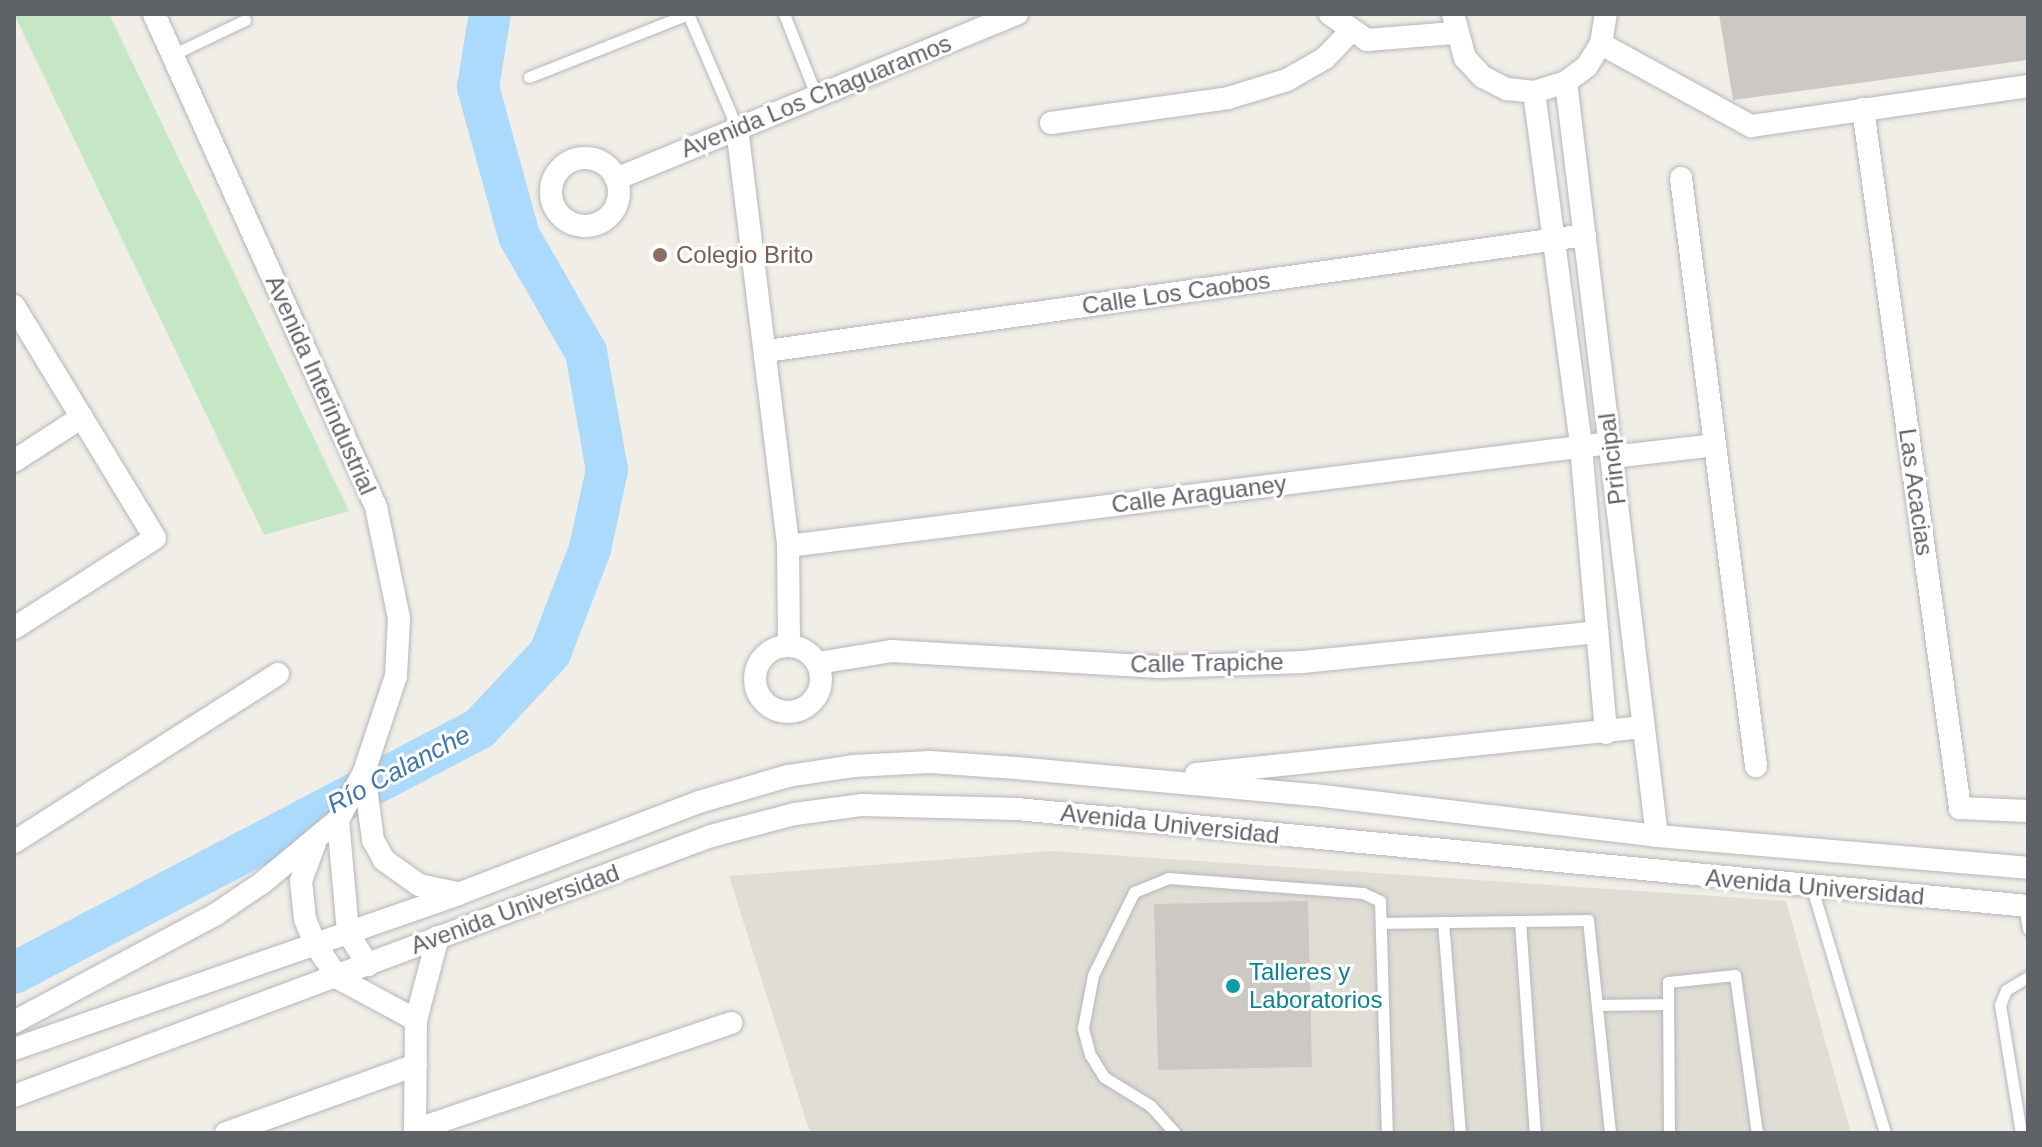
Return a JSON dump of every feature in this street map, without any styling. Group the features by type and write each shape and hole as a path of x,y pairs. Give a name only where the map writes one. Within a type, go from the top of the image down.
{"street":[{"name":"Avenida Interindustrial","path":"14,1022 216,914 338,820 364,772 396,676 399,618 376,507 154,14"},
{"name":"Avenida Los Chaguaramos","path":"616,179 1017,14"},
{"path":"1330,14 1367,40 1453,24 1465,58 1483,77 1507,89 1534,92 1566,82 1587,66 1601,44 1606,14"},
{"path":"1051,123 1228,98 1272,84 1325,58 1352,30"},
{"path":"1601,44 1751,126 2028,86"},
{"name":"Principal","path":"1566,82 1657,836"},
{"name":"Principal","path":"1534,92 1581,446 1606,733"},
{"name":"Las Acacias","path":"1863,109 1960,808 2028,811"},
{"path":"737,128 767,351 788,546 789,646"},
{"path":"1681,178 1756,766"},
{"name":"Calle Los Caobos","path":"767,351 1585,235"},
{"path":"14,306 155,538 14,628"},
{"path":"14,461 82,417"},
{"name":"Calle Araguaney","path":"788,546 1581,446 1611,450 1715,445"},
{"name":"Calle Trapiche","path":"818,663 891,651 1160,667 1303,662 1597,632"},
{"path":"789,646 810,654 818,663 821,681 812,702 795,712 773,708 759,695 756,673 767,653 789,646"},
{"path":"14,842 278,674"},
{"name":"Avenida Universidad","path":"1142,780 1644,727"},
{"name":"Avenida Universidad","path":"14,1049 458,894 699,802 788,776 930,762 1142,780 1657,836 2028,868"},
{"name":"Avenida Interindustrial","path":"364,772 373,840 384,860 419,885 458,894"},
{"name":"Avenida Universidad","path":"14,1096 338,978 438,937 711,836 795,814 862,805 1017,809 1812,888 2026,906"},
{"path":"338,820 348,933 368,965"},
{"path":"317,838 301,881 305,919 315,944 338,978 416,1020"},
{"path":"1803,848 1812,888"},
{"path":"438,937 416,1020 415,1132 731,1023"},
{"path":"226,1133 416,1065"}],"lane":[{"path":"529,77 688,14 737,128"},
{"path":"784,14 816,95"},
{"path":"172,55 245,20"},
{"path":"1175,1133 1151,1106 1104,1077 1090,1055 1083,1028 1093,975 1134,892 1149,883 1178,878 1363,893 1380,901 1387,1133"},
{"path":"1812,888 1885,1133"},
{"path":"2026,906 2028,929"},
{"path":"1382,923 1588,920 1610,1133"},
{"path":"1520,921 1535,1133"},
{"path":"1443,922 1460,1133"},
{"path":"1669,1133 1668,982 1735,975 1757,1133"},
{"path":"2021,1133 2000,1005 2006,990 2028,977"},
{"path":"1597,1005 1668,1004"}],"shaded area":[{"path":"1052,851 1786,901 1851,1133 810,1133 729,876"}],"green space":[{"path":"14,14 109,14 349,511 264,535"}],"building":[{"path":"1719,14 2028,14 2028,60 1733,100"},
{"name":"Talleres y Laboratorios","path":"1308,901 1312,1067 1158,1070 1154,904"}],"waterway":[{"name":"Río Calanche","path":"14,973 480,728 550,653 590,549 607,470 586,352 519,236 478,87 490,14"}],"place":[{"name":"Colegio Brito","path":"660,255"},
{"name":"Talleres y Laboratorios","path":"1233,986"}]}
